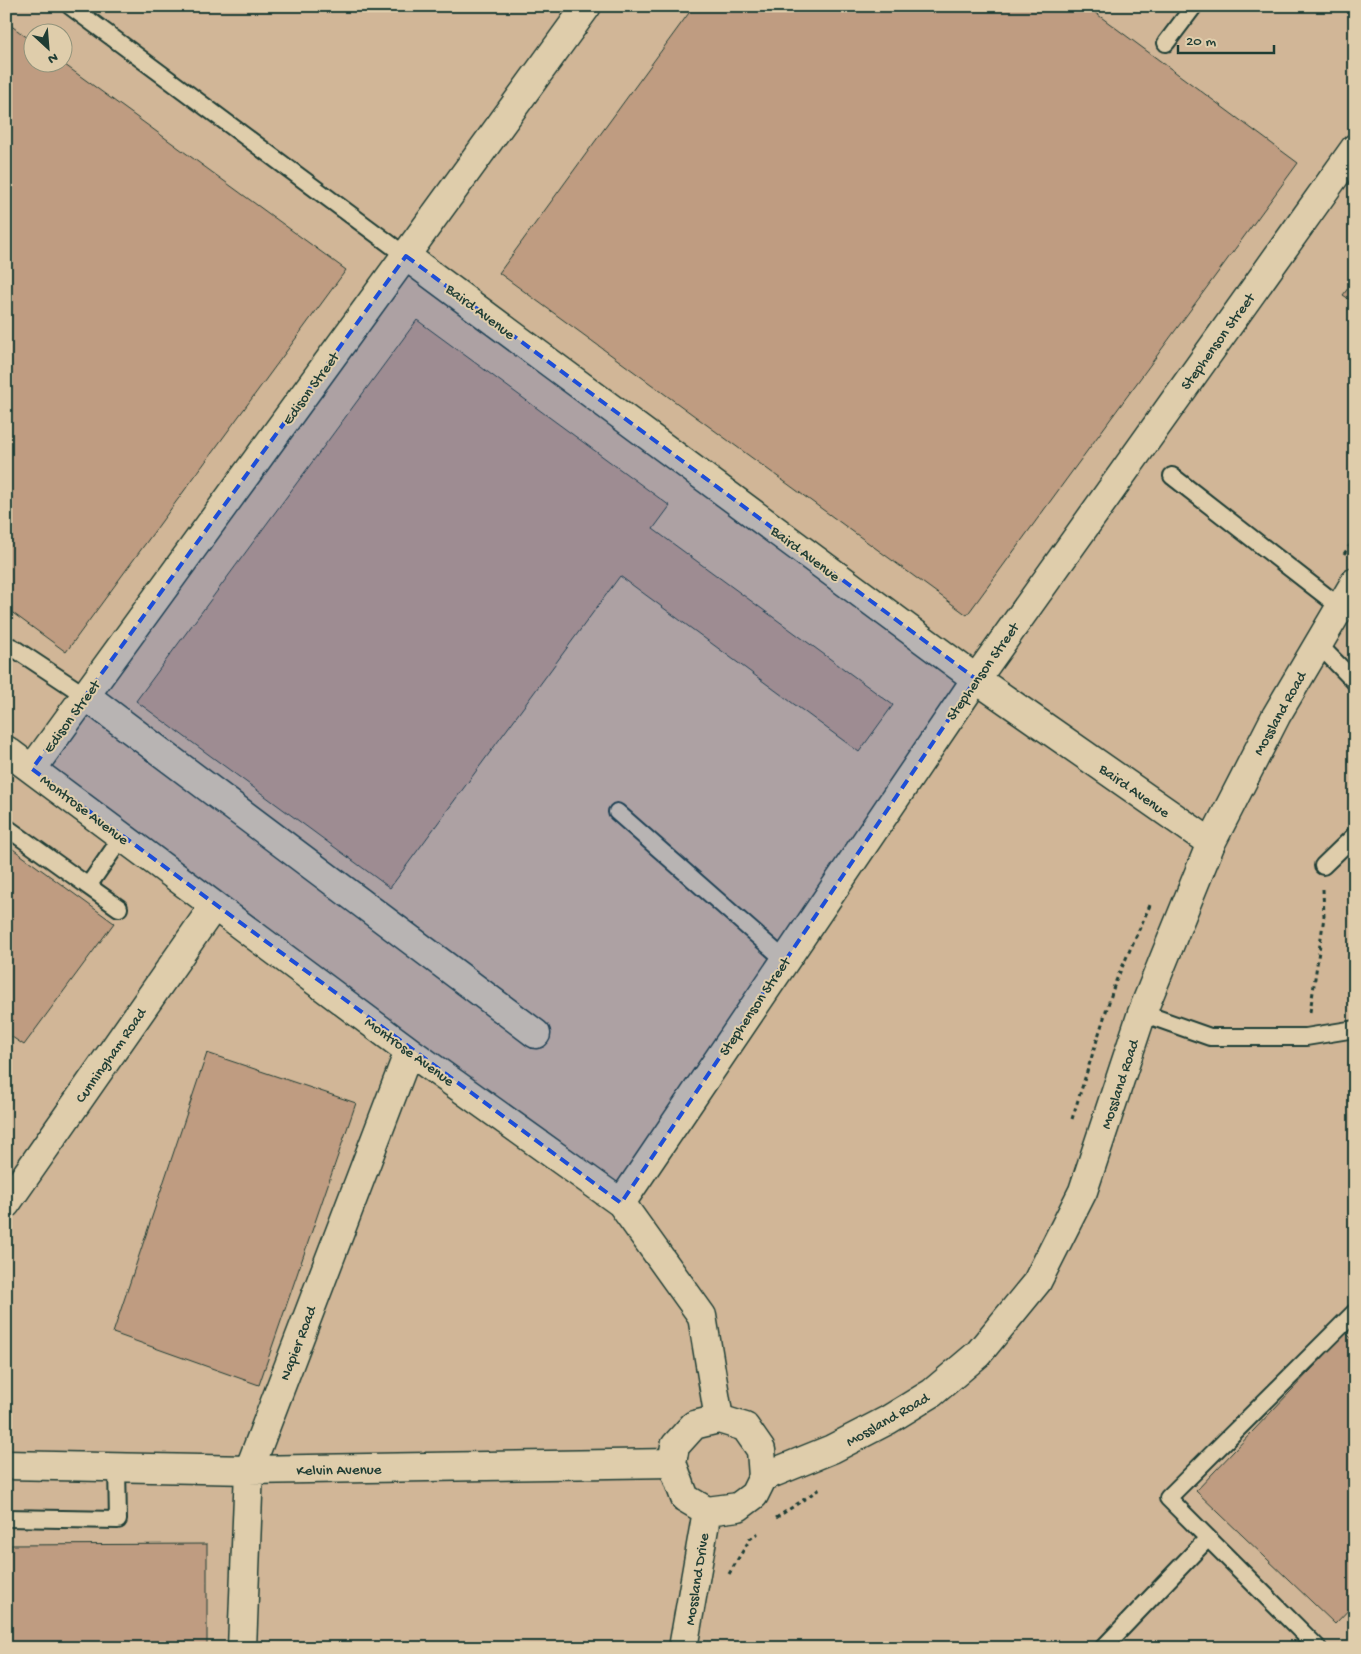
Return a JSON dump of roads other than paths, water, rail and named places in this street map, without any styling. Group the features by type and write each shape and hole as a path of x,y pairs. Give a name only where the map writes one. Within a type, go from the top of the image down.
{"street":[{"name":"Edison Street","path":"32,769 587,6"},
{"name":"Stephenson Street","path":"621,1203 976,678 1355,148"},
{"name":"Baird Avenue","path":"406,256 976,678 1212,843"},
{"name":"Mossland Road","path":"763,1477 832,1449 888,1420 932,1392 978,1354 1037,1282 1083,1191 1142,1013 1212,843 1276,716 1318,644 1330,600 1355,582"},
{"path":"86,696 536,1034"},
{"name":"Montrose Avenue","path":"6,750 409,1051 621,1203 702,1316 719,1418"},
{"name":"Cunningham Road","path":"6,1204 214,906"},
{"name":"Napier Road","path":"242,1648 249,1470 409,1051"},
{"path":"719,1418 745,1427 761,1450 763,1477 754,1494 738,1507 708,1511 685,1498 672,1463 675,1446 694,1425 719,1418"},
{"name":"Kelvin Avenue","path":"6,1465 249,1470 672,1463"},
{"name":"Mossland Drive","path":"683,1648 708,1511"}],"lane":[{"path":"70,6 406,256"},
{"path":"1166,43 1194,6"},
{"path":"1172,476 1330,600"},
{"path":"1318,644 1355,682"},
{"path":"12,647 86,696"},
{"path":"617,812 785,960"},
{"path":"6,827 119,908"},
{"path":"1323,866 1355,835"},
{"path":"88,886 122,837"},
{"path":"1142,1013 1210,1038 1306,1037 1355,1030"},
{"path":"1318,1648 1168,1498 1355,1312"},
{"path":"6,1518 118,1520 117,1468"},
{"path":"1103,1648 1208,1538"}]}
